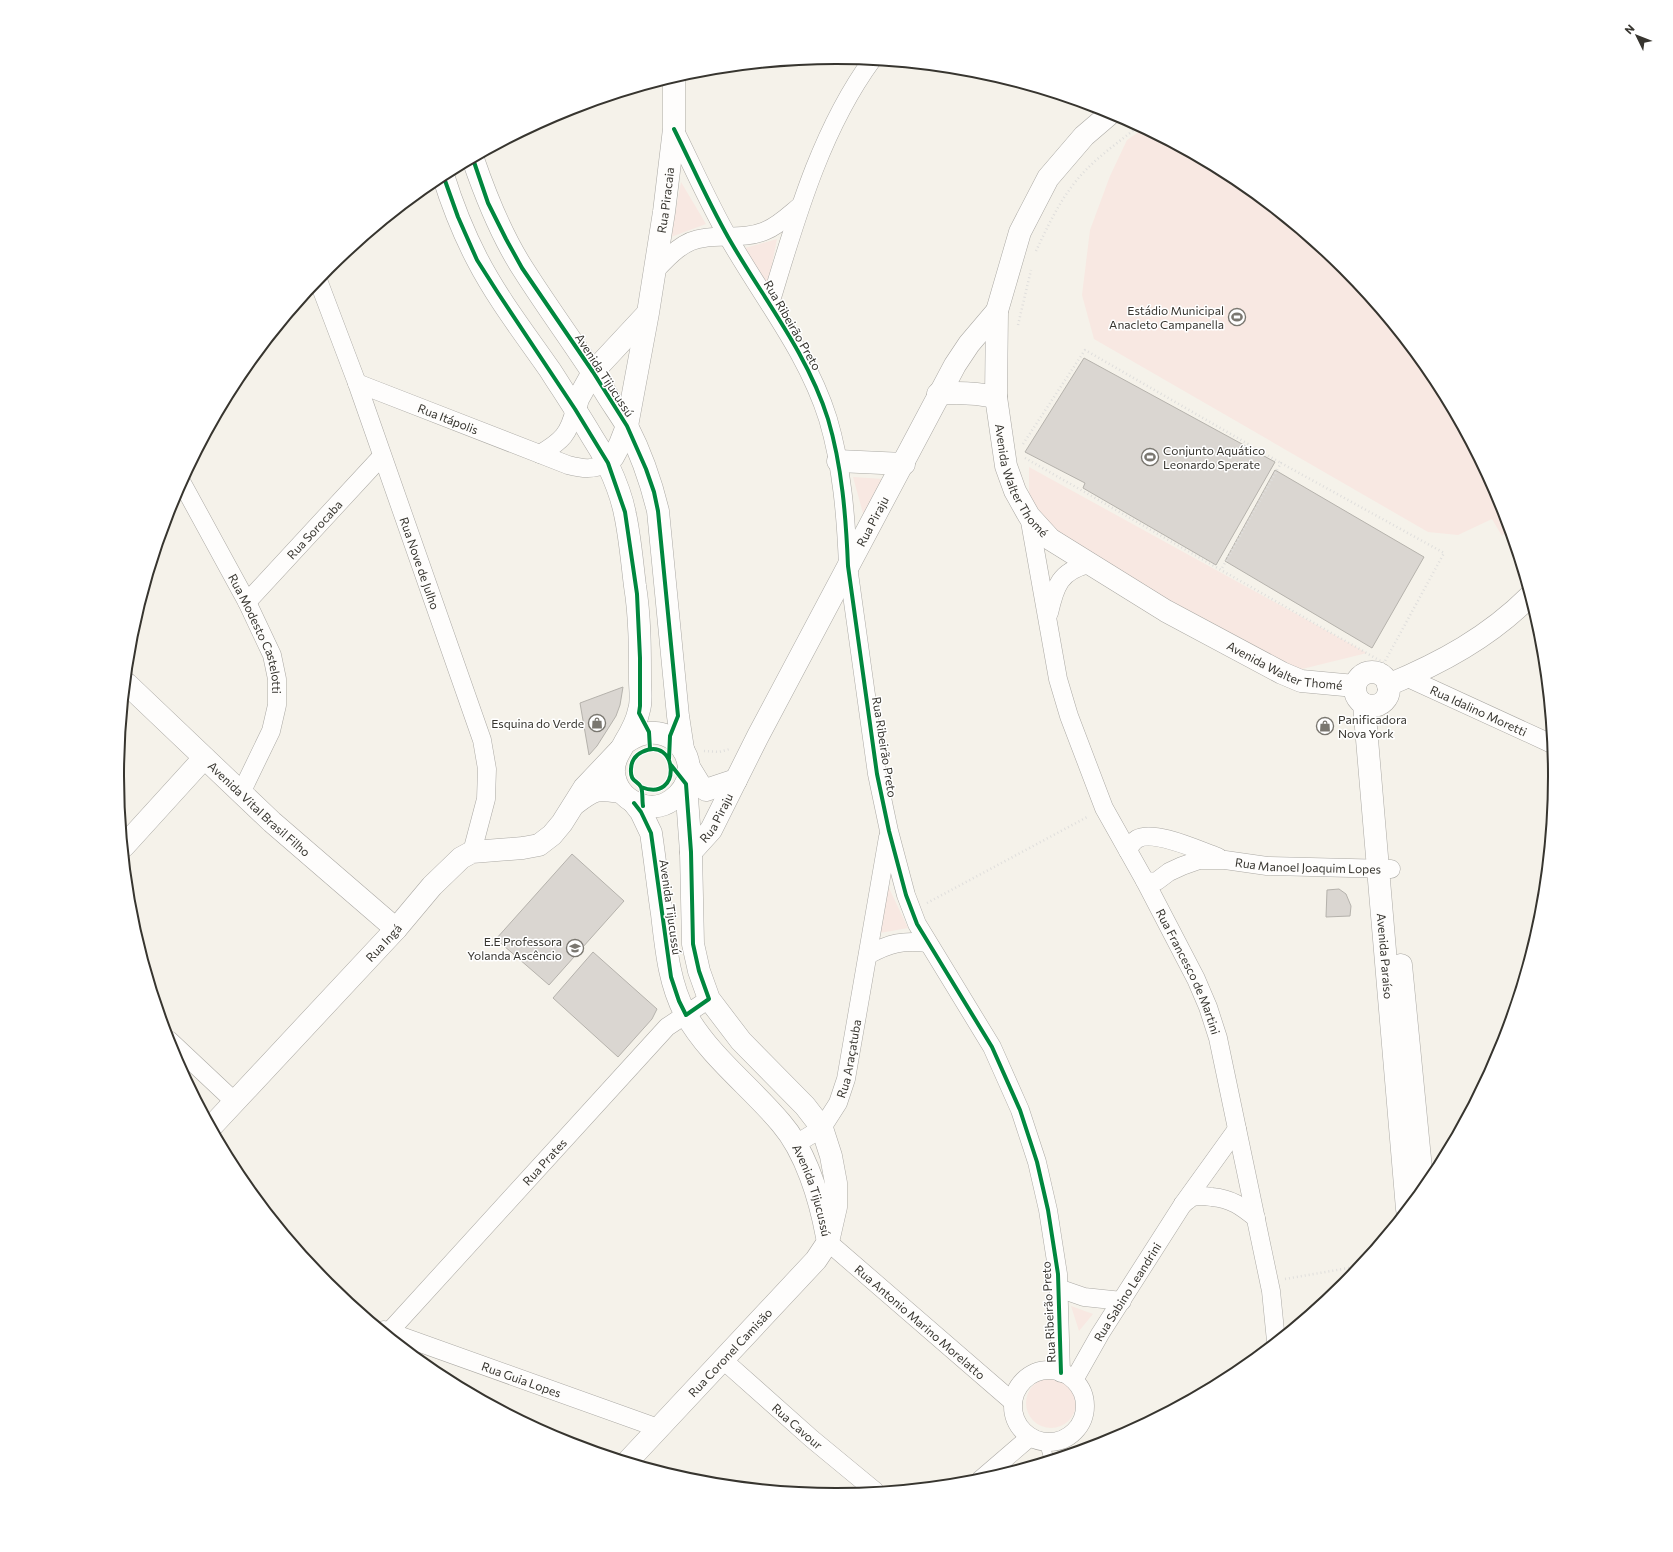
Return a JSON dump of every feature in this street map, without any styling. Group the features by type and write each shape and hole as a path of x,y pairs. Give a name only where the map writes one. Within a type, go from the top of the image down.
{"street":[{"path":"770,304 800,206 825,144 845,104 869,65"},
{"name":"Rua Ribeirão Preto","path":"674,83 674,129 728,237 770,304 813,379 828,420 838,461 847,532 848,566 877,774 889,831 911,911 928,943 992,1048 1020,1110 1037,1162 1048,1210 1058,1274 1058,1288 1068,1377"},
{"name":"Avenida Walter Thomé","path":"1106,117 1084,136 1048,178 1020,232 997,311 996,397 1006,466 1015,491 1029,516 1050,539 1166,611 1282,673 1301,681 1375,688 1424,670 1457,653 1490,630 1516,610 1526,600"},
{"name":"Rua Piracaia","path":"608,463 620,444 627,426 648,313 674,129"},
{"name":"Avenida Tijucussú","path":"474,163 488,202 506,239 522,268 593,372 627,426 654,492 658,511 685,759 691,852 694,944 699,971 709,999 741,1041 805,1106 822,1128 831,1156 836,1183 836,1207 828,1242"},
{"name":"Avenida Tijucussú","path":"445,182 458,217 478,260 498,293 575,409 608,463 625,512 637,594 640,658 640,706 615,762 614,774 616,781 641,812 651,833 671,977 679,1001 686,1015 699,1034 781,1123 796,1144 813,1185 823,1216 828,1242"},
{"name":"Rua Piracaia","path":"654,272 669,256 688,242 704,238 747,236 765,231 782,221 800,206"},
{"name":"Rua Nove de Julho","path":"320,286 357,382 482,740 487,769 486,799 472,852"},
{"name":"Rua Piraju","path":"691,852 711,830 758,736 904,464 938,394 969,344 997,311"},
{"path":"540,454 558,443 565,436 571,425 578,399 593,372 648,313"},
{"name":"Rua Itápolis","path":"357,382 568,465 587,469 598,468 608,463"},
{"path":"938,394 958,392 996,397"},
{"name":"Rua Sorocaba","path":"247,602 382,456"},
{"path":"838,461 904,464"},
{"name":"Rua Modesto Castelotti","path":"185,489 247,602 272,656 277,679 277,705 271,731 242,792"},
{"name":"Rua Francesco de Martini","path":"1029,516 1058,679 1069,716 1104,808 1145,881 1196,979 1208,1007 1218,1038 1271,1291 1276,1336"},
{"name":"Rua Francesco de Martini","path":"1048,619 1053,593 1063,577 1072,570 1089,564"},
{"name":"Avenida Vital Brasil Filho","path":"130,688 272,822 396,928"},
{"name":"Rua Idalino Moretti","path":"1375,688 1547,743"},
{"name":"Avenida Paraíso","path":"1375,688 1384,868 1408,1200"},
{"path":"622,746 639,734 652,732 661,733 670,736 685,759 678,795 664,805 649,807 628,797"},
{"name":"Rua Ingá","path":"215,1123 396,928 432,886 461,858 472,852 523,848 539,845 555,831 593,776 622,746"},
{"path":"128,842 204,758"},
{"name":"Rua Piraju","path":"685,759 700,785 706,790 736,780"},
{"name":"Rua Ingá","path":"575,803 593,791 605,790 628,797"},
{"name":"Rua Araçatuba","path":"796,1144 822,1128 838,1103 846,1079 889,831"},
{"name":"Rua Manoel Joaquim Lopes","path":"1128,851 1131,844 1138,838 1153,836 1188,846 1225,860"},
{"name":"Rua Manoel Joaquim Lopes","path":"1145,881 1157,881 1168,872 1200,860 1225,860 1268,866 1384,868"},
{"name":"Avenida Paraíso","path":"1384,868 1422,1181"},
{"path":"868,956 882,947 898,942 911,941 928,943"},
{"name":"Rua Prates","path":"389,1330 667,1027 709,999"},
{"path":"180,1050 235,1102"},
{"name":"Rua Sabino Leandrini","path":"1068,1377 1122,1301 1183,1204 1237,1129"},
{"path":"1183,1204 1193,1197 1220,1197 1240,1205 1256,1218"},
{"name":"Rua Coronel Camisão","path":"631,1457 802,1275 828,1242"},
{"name":"Rua Antonio Marino Morelatto","path":"828,1242 1013,1402"},
{"path":"1058,1288 1084,1297 1122,1301"},
{"name":"Rua Guia Lopes","path":"396,1335 658,1428"},
{"name":"Rua Cavour","path":"722,1359 812,1439 870,1487"},
{"path":"1048,1370 1068,1377 1081,1391 1085,1403 1081,1422 1078,1428 1068,1436 1057,1441 1037,1440 1020,1428 1014,1416 1013,1402 1017,1390 1025,1380 1036,1373 1048,1370"},
{"path":"995,1470 1037,1440"}],"lane":[{"path":"1037,1440 1047,1456"}],"path":[{"path":"1035,253 1054,214 1071,187 1097,159 1134,130"},
{"path":"1016,332 1032,268"},
{"path":"1021,447 1085,350 1280,463 1444,553 1384,663 1375,688"},
{"path":"1024,458 1384,663 1390,661"},
{"path":"1221,570 1280,463"},
{"path":"685,759 683,738 697,749 719,752 747,743 758,736"},
{"path":"911,911 1104,808"},
{"path":"1269,1282 1351,1268"}],"shaded area":[{"name":"Estádio Municipal Anacleto Campanella","path":"1139,132 1192,159 1232,184 1270,211 1306,241 1340,273 1372,307 1429,380 1475,461 1505,532 1502,536 1492,519 1458,535 1428,532 1094,339 1082,295 1090,230 1110,176 1127,140"},
{"path":"681,182 706,224 671,237"},
{"path":"777,239 768,285 745,248"},
{"path":"1029,467 1367,653 1298,670 1154,596 1051,529 1029,495"},
{"path":"853,477 883,479 864,517"},
{"path":"888,886 908,928 880,933"},
{"path":"1071,1306 1093,1314 1079,1331"},
{"path":"1046,1378 1056,1378 1069,1385 1076,1398 1076,1408 1069,1421 1056,1428 1046,1428 1037,1424 1030,1417 1026,1408 1026,1398 1030,1389 1037,1382"}],"building":[{"name":"Conjunto Aquático Leonardo Sperate","path":"1084,358 1275,462 1216,565 1083,488 1085,483 1025,452"},
{"path":"1275,470 1424,557 1372,648 1225,561"},
{"name":"Esquina do Verde","path":"623,687 620,705 616,716 597,746 589,755 580,703"},
{"path":"572,854 624,901 549,985 496,939"},
{"path":"1339,889 1346,894 1351,906 1350,916 1326,917 1327,890"},
{"path":"593,952 657,1009 652,1019 618,1057 553,998"}],"cycle path":[{"path":"674,129 728,237 796,348 819,394 828,419 840,473 848,566 877,774 889,831 906,895 917,924 992,1047 1020,1110 1037,1162 1048,1210 1058,1274 1061,1373"},
{"path":"474,163 488,203 506,239 522,268 593,372 627,426 646,469 654,492 658,511 678,716 670,736 669,759"},
{"path":"445,181 458,217 477,260 575,409 608,463 625,512 637,594 640,658 639,713 649,732 650,749"},
{"path":"641,787 655,790 664,786 669,779 671,769 669,760 663,752 654,749 642,752 635,757 631,766 633,779 641,787 643,806"},
{"path":"634,803 641,812 651,833 671,977 679,1001 686,1015 709,999 699,971 693,944 691,852 686,784 671,765"}],"place":[{"name":"Estádio Municipal Anacleto Campanella","path":"1237,317"},
{"name":"Conjunto Aquático Leonardo Sperate","path":"1150,457"},
{"name":"Esquina do Verde","path":"597,723"},
{"name":"Panificadora Nova York","path":"1325,726"},
{"name":"E.E Professora Yolanda Ascêncio","path":"575,948"}]}
